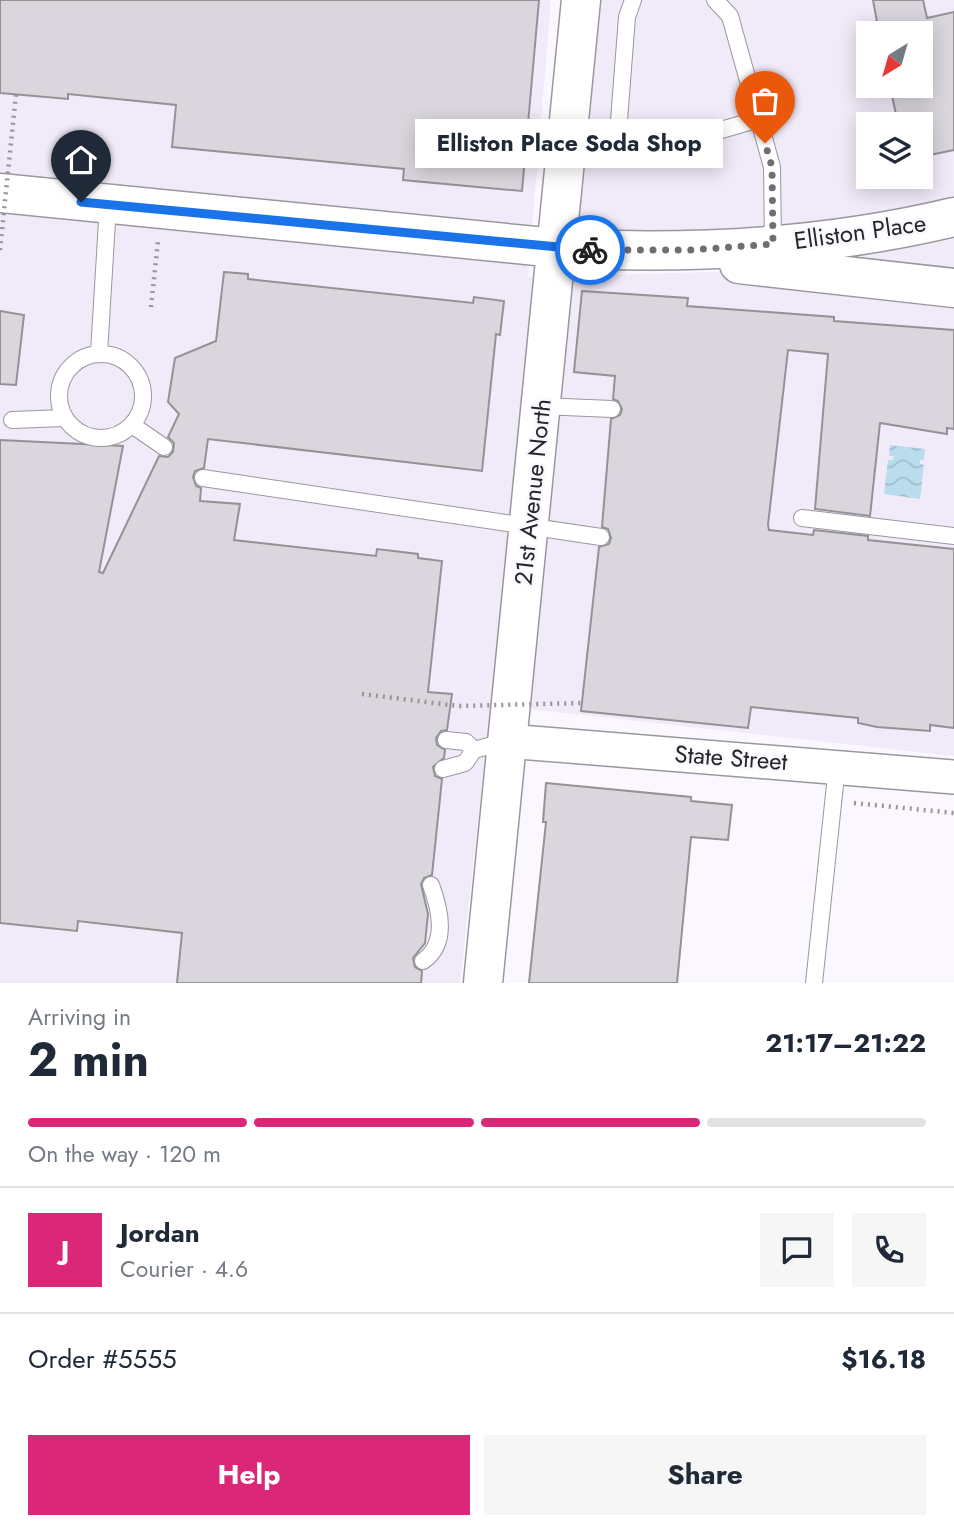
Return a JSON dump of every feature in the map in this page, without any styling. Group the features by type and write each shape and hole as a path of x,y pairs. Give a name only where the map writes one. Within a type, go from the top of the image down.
{"main road":[{"name":"21st Avenue North","path":"483,983 491,745 530,527 581,0"},
{"name":"Elliston Place","path":"0,193 556,248 622,252 773,244 879,232 954,217"},
{"path":"622,252 954,288"}],"street":[{"name":"State Street","path":"491,745 837,766 954,777"}],"lane":[{"path":"633,0 627,17 619,121 620,134 626,144 636,150 649,151 759,120"},
{"path":"715,0 730,16 772,167 773,244"},
{"path":"99,353 108,205"},
{"path":"99,353 116,356 137,374 143,400 132,425 109,438 81,434 64,418 59,399 66,371 76,361 99,353"},
{"path":"541,406 612,409"},
{"path":"12,420 64,418"},
{"path":"132,425 164,447"},
{"path":"203,478 601,537"},
{"path":"802,518 954,536"},
{"path":"446,740 491,745"},
{"path":"443,769 465,763 491,745"},
{"path":"814,983 837,766"},
{"path":"423,961 438,945 440,909 431,885"}],"path":[{"path":"0,250 16,94"},
{"path":"151,307 158,240"},
{"path":"362,694 458,706 582,703"}],"shaded area":[{"path":"0,0 551,0 528,277 778,270 556,248 581,0 954,0 954,756 491,705 460,983 0,983"}],"water":[{"path":"890,445 925,449 924,460 920,460 920,464 924,465 920,499 884,494 888,460 893,460 894,456 889,456"}],"building":[{"path":"0,0 539,0 522,191 403,180 404,169 172,147 176,105 68,94 68,99 0,93"},
{"path":"873,0 923,0 927,18 954,12 954,150 933,154 933,112 895,112 893,98 933,98 933,21 877,21"},
{"path":"224,272 248,274 248,279 473,303 474,297 504,301 500,335 496,334 482,471 208,439 204,468 195,471 193,477 196,486 201,488 200,501 240,504 234,540 376,556 377,549 418,554 418,558 442,561 428,692 452,694 447,730 441,731 436,738 437,745 445,750 444,758 433,767 435,776 442,779 432,875 424,878 421,884 428,914 425,943 413,958 415,967 422,971 421,983 177,983 182,933 78,921 77,931 0,923 0,440 123,446 99,572 103,573 159,456 168,457 173,452 174,443 168,437 179,414 168,402 175,358 216,341"},
{"path":"582,291 688,298 687,306 834,317 834,321 954,330 954,429 947,428 947,434 880,423 870,516 815,509 828,354 788,350 768,525 769,530 813,535 814,530 868,536 868,540 954,549 954,728 930,725 930,731 877,727 858,723 858,718 751,707 748,728 581,711 599,547 609,544 611,538 608,529 602,527 611,419 620,415 622,409 618,401 613,399 615,376 574,372"},
{"path":"0,311 24,315 16,385 0,384"},
{"path":"546,783 691,797 691,801 732,805 728,840 691,837 677,983 529,983 546,822 543,822"}],"way so far":[{"path":"590,250 690,250 773,244 772,167 765,143"}],"place":[{"name":"Elliston Place Soda Shop","path":"765,143"}],"route":[{"path":"81,202 590,250"}]}
